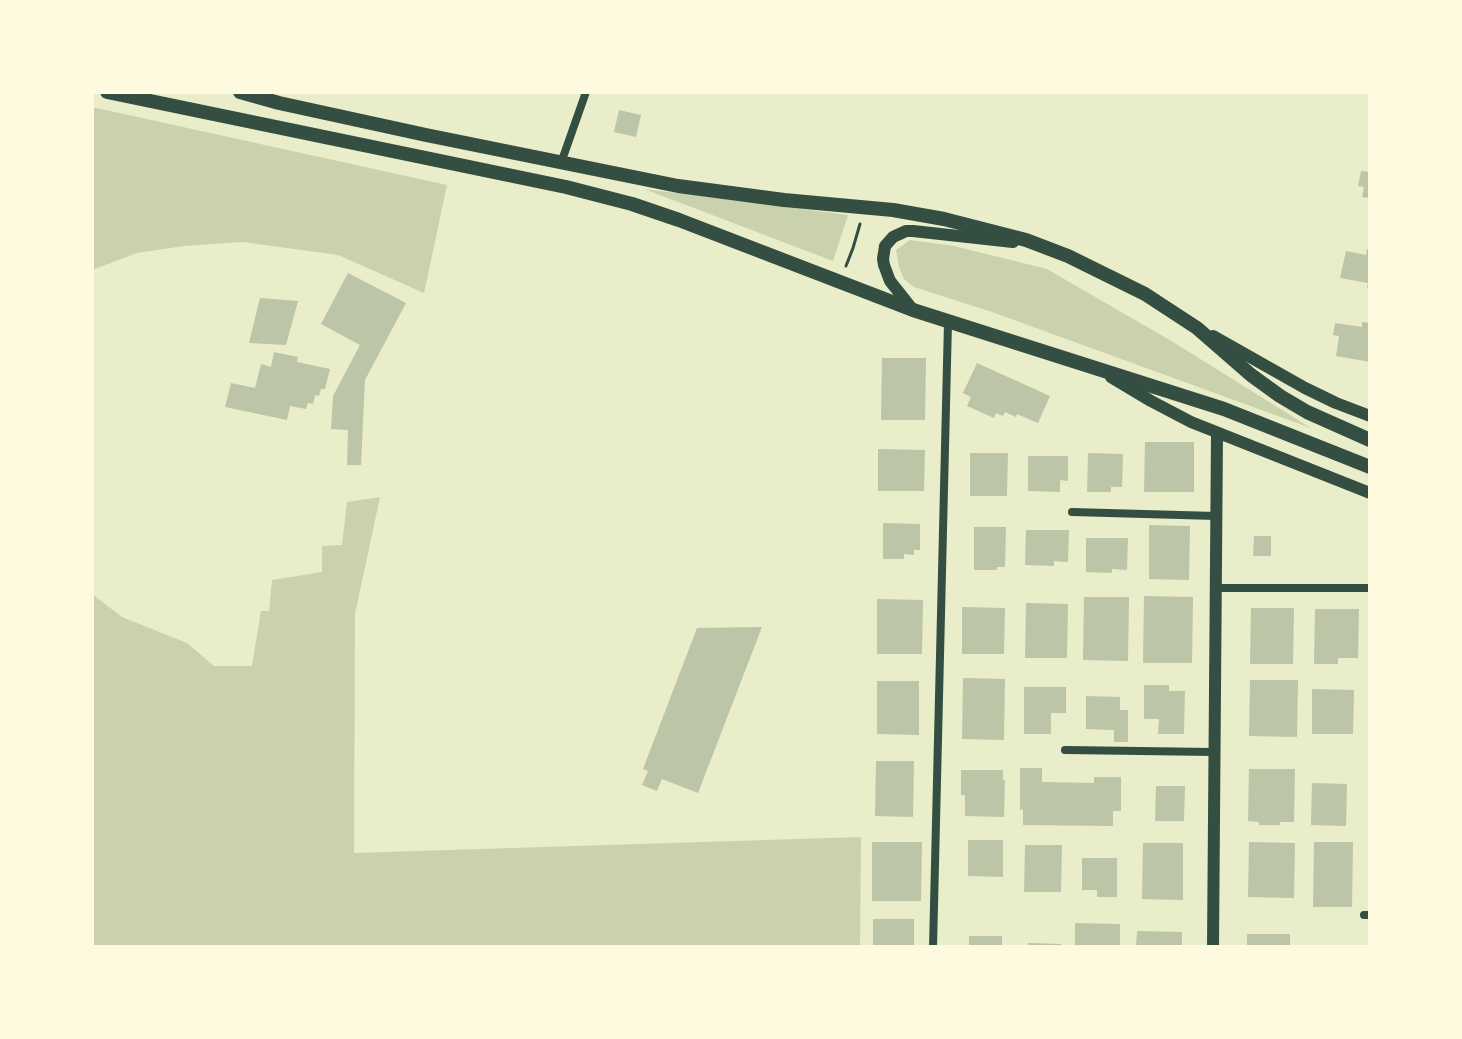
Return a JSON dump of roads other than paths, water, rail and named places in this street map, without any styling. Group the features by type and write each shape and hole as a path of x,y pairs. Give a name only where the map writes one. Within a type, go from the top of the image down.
{"main road":[{"path":"107,92 566,187 632,204 913,310 1224,409 1370,467"},
{"path":"240,92 309,110 560,164 716,192 893,210 944,219 1040,245 1126,284 1197,328 1280,396 1307,412 1370,440"}],"street":[{"path":"560,164 586,92"},
{"path":"913,310 890,281 884,265 885,246 900,233 920,231 1040,245"},
{"path":"933,947 948,322"},
{"path":"1197,328 1305,388 1370,416"},
{"path":"1098,369 1151,401 1217,433 1370,493"},
{"path":"1213,947 1217,433"},
{"path":"1072,512 1216,516"},
{"path":"1214,588 1370,588"},
{"path":"1065,750 1214,752"}]}
